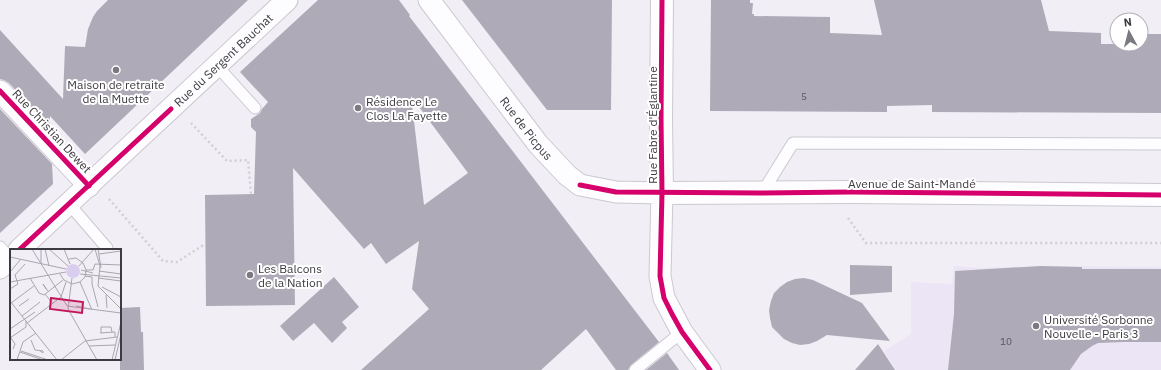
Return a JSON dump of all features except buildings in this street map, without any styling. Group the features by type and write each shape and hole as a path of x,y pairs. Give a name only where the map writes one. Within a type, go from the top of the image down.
{"street":[{"name":"Rue du Sergent Bauchat","path":"16,249 70,204 287,0"},
{"name":"Rue de Picpus","path":"429,0 538,144 567,175 580,185 616,192 662,193"},
{"name":"Rue Fabre d'Églantine","path":"662,0 662,193 660,276 664,298 682,332"},
{"name":"Rue Christian Dewet","path":"0,91 89,186"},
{"name":"Avenue de Saint-Mandé","path":"662,193 831,192 1161,195"},
{"path":"682,332 710,370"}],"lane":[{"path":"217,66 255,108"},
{"path":"762,193 793,143 1161,144"},
{"path":"70,204 107,248"},
{"path":"635,370 682,332"}],"path":[{"path":"189,121 227,161 248,160 251,194"},
{"path":"108,198 163,261 178,262 205,244"}],"shaded area":[{"name":"Université Sorbonne Nouvelle - Paris 3","path":"954,266 982,268 1041,266 1161,267 1161,370 896,370 884,351 911,334 911,282 952,284"}],"cycle path":[{"path":"662,0 662,193 660,276 664,298 672,314 682,332 710,370"},
{"path":"0,91 89,186"},
{"path":"20,249 171,109"},
{"path":"580,185 616,192 851,192 1161,195"}],"place":[{"name":"Maison de retraite de la Muette","path":"116,70"},
{"name":"Résidence Le Clos La Fayette","path":"358,108"},
{"name":"Les Balcons de la Nation","path":"250,275"},
{"name":"Université Sorbonne Nouvelle - Paris 3","path":"1036,326"}]}
